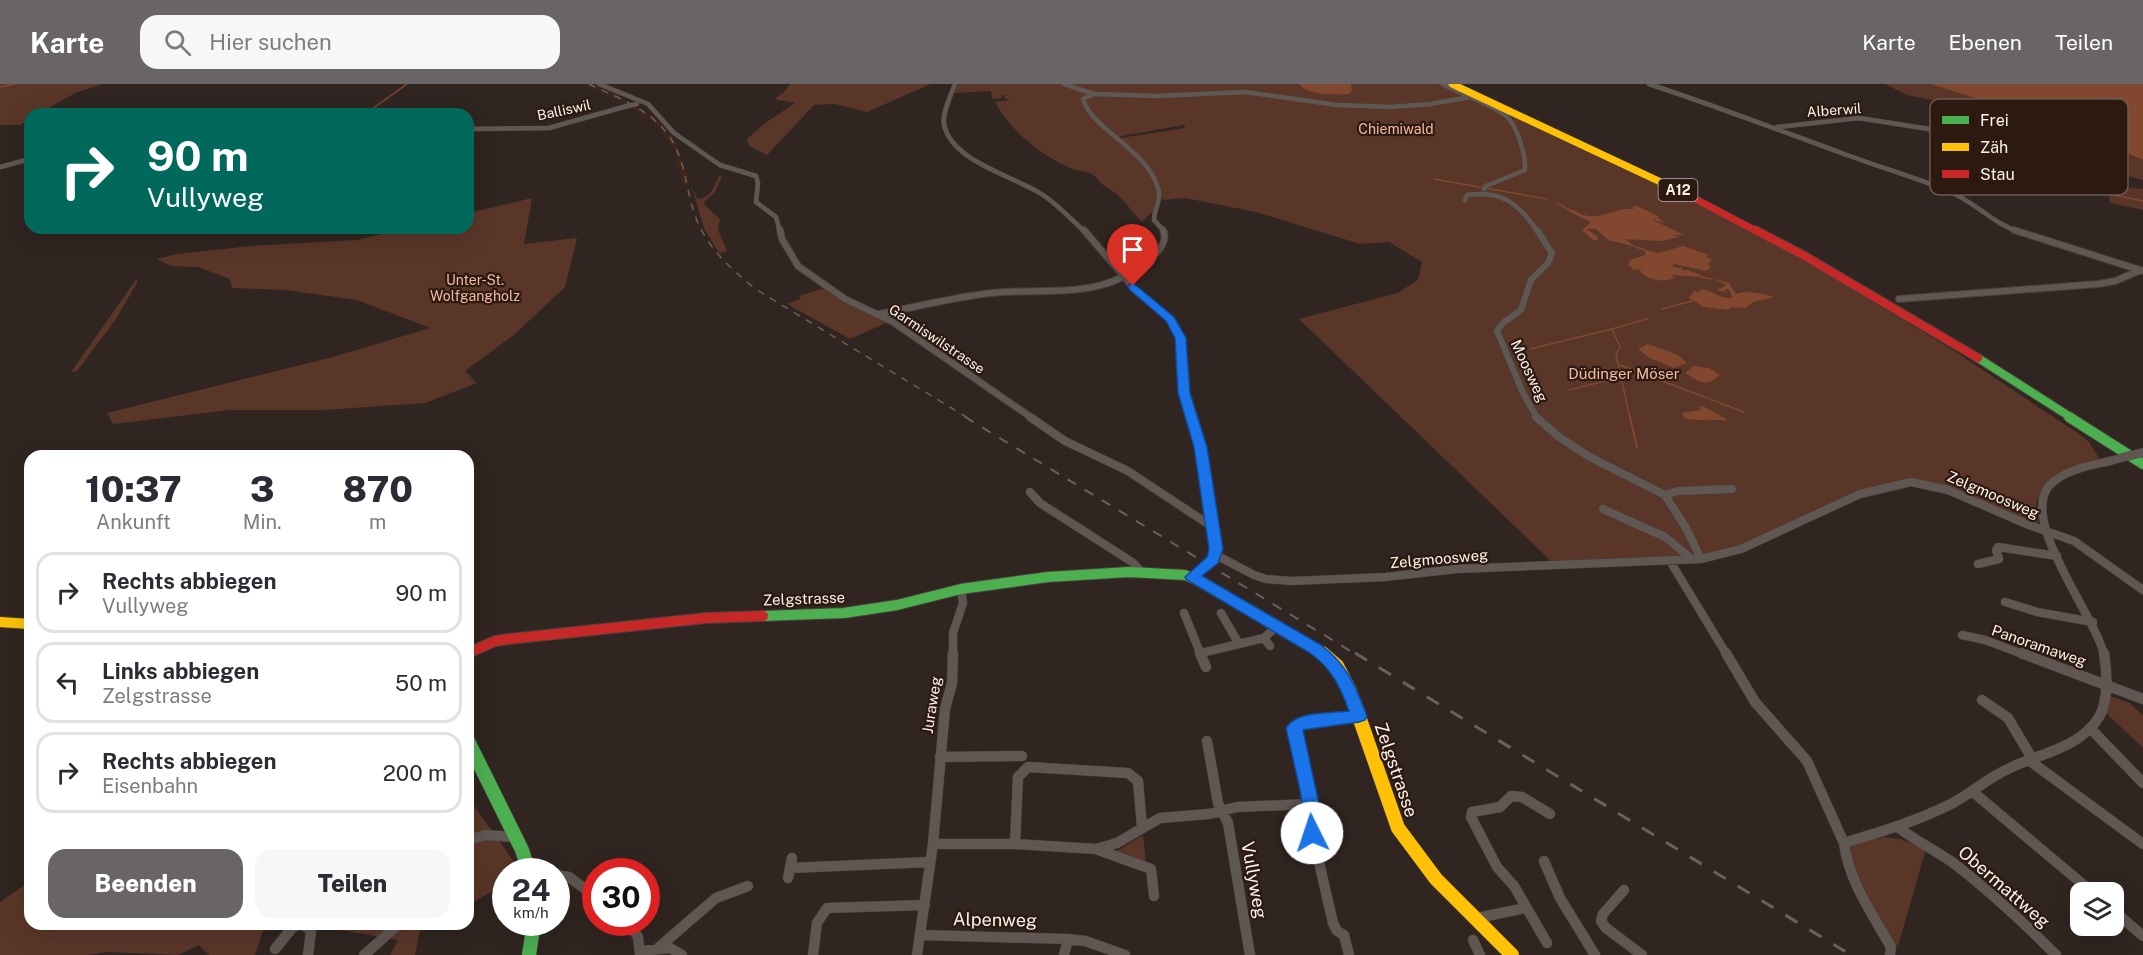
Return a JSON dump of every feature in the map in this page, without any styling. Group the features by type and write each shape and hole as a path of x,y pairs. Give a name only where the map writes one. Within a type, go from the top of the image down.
{"main road":[{"name":"A12","path":"1452,84 1671,187 1810,259 1951,342 2143,464"},
{"name":"A12","path":"1458,84 1676,185 1816,258 1977,352 2143,457"},
{"name":"Zelgstrasse","path":"474,650 495,641 509,639 706,618 844,613 897,605 961,589 1078,574 1142,572 1192,577 1316,649 1337,666 1359,716 1401,834 1441,884 1512,955"},
{"path":"0,622 24,624"},
{"path":"474,753 523,858"},
{"path":"529,955 532,936"}],"street":[{"name":"Balliswil","path":"599,84 639,103"},
{"path":"955,84 943,121 951,141 976,161 1045,196 1089,234 1143,297 1170,320 1180,338 1184,393 1200,447 1212,526 1213,558 1192,577"},
{"path":"1064,84 1094,94 1157,96 1245,92 1338,105 1391,107 1431,104 1470,97"},
{"path":"1442,84 1507,116 1526,158 1525,170 1522,173 1467,195 1465,200"},
{"path":"1649,84 1930,184"},
{"path":"879,314 991,293 1039,290 1086,291 1125,276 1160,250 1165,240 1165,232 1154,220 1154,212 1161,197 1157,184 1143,162 1083,106 1083,98 1094,94"},
{"name":"Balliswil","path":"474,129 549,128 639,103"},
{"name":"Garmiswilstrasse","path":"639,103 652,108 674,133 720,165 756,176 759,182 754,196 756,202 776,217 780,235 798,266 845,299 879,314 1065,441 1128,471 1212,526"},
{"name":"Alberwil","path":"1776,128 1859,118 1929,129"},
{"path":"0,167 24,161"},
{"path":"1485,187 1492,195"},
{"name":"Moosweg","path":"1475,193 1512,201 1530,218 1552,253 1546,266 1531,280 1521,310 1503,323 1497,331 1504,353 1531,410 1545,426 1574,447 1665,495 1686,528 1697,559"},
{"path":"1957,195 2014,230 2142,270"},
{"path":"1899,299 2115,282 2142,270"},
{"path":"1844,843 1913,822 1973,792 2008,769 2065,745 2090,728 2099,718 2103,708 2106,684 2103,651 2093,622 2046,532 2040,506 2048,487 2067,474 2143,452"},
{"name":"Zelgmoosweg","path":"1213,558 1266,579 1292,581 1384,577 1476,568 1697,559 1741,549 1860,494 1899,483 1924,483 1948,490 2082,545 2143,590"},
{"path":"1665,495 1678,491 1732,489"},
{"path":"1030,492 1040,503 1132,562 1142,572"},
{"path":"1603,509 1665,537 1697,559"},
{"path":"1978,564 1999,559 1996,550 1998,547 2057,556"},
{"path":"1670,561 1755,702 1807,761 1844,843 1845,858 1853,876 1891,947 1890,955"},
{"name":"Juraweg","path":"917,955 940,783 945,709 952,683 953,633 963,603 961,589"},
{"path":"2005,602 2037,612 2093,622"},
{"path":"1184,613 1206,667"},
{"path":"1221,614 1239,644"},
{"path":"1201,653 1264,638 1277,626"},
{"name":"Panoramaweg","path":"1962,635 1985,640 2143,699"},
{"path":"1264,638 1270,646"},
{"path":"1982,700 2008,717 2031,760 2143,844"},
{"path":"1349,955 1344,935 1337,931 1334,923 1307,810 1311,804 1294,728 1300,723 1359,716"},
{"path":"2090,728 2143,783"},
{"name":"Vullyweg","path":"1208,741 1218,803 1224,811 1250,955"},
{"name":"Juraweg","path":"940,757 1022,756"},
{"path":"1015,844 1018,777 1028,767 1128,773 1138,781 1144,826"},
{"path":"1973,792 2080,882"},
{"path":"1547,943 1514,886 1497,867 1471,817 1472,812 1500,807 1510,796 1522,797 1550,814"},
{"path":"1096,849 1132,836 1144,826 1160,818 1209,814 1237,807 1297,807 1311,804"},
{"name":"Obermattweg","path":"1898,827 1912,839 1955,864 1991,896 2007,906 2056,955"},
{"path":"474,838 485,835 515,837"},
{"path":"933,844 1015,844 1096,849 1151,869 1154,896"},
{"path":"1544,861 1552,885 1595,955"},
{"path":"790,868 930,862"},
{"path":"658,948 716,898 748,886"},
{"path":"1624,890 1603,914 1601,921 1606,928 1642,955"},
{"path":"813,955 817,924 822,912 827,908 925,905"},
{"path":"1477,918 1526,908"},
{"path":"2124,920 2143,936"},
{"path":"275,949 291,930"},
{"path":"308,955 310,930"},
{"path":"364,955 392,930"},
{"name":"Alpenweg","path":"921,935 1068,939 1085,941 1125,955"},
{"path":"637,936 640,953 658,948 670,948 682,955"},
{"path":"1064,955 1068,939"},
{"path":"1473,940 1480,955"}],"shaded area":[{"path":"583,84 592,84 634,104 657,120 674,139 691,184 682,186 673,149 652,122 629,107"},
{"path":"1299,84 1351,84 1352,90 1349,94 1322,94 1303,88"},
{"path":"1930,84 2143,84 2143,160 2128,154 2128,99 1978,99"},
{"path":"1637,206 1660,217 1657,217 1666,224 1653,219 1655,221 1684,235 1673,235 1680,237 1661,241 1625,239 1636,247 1608,240 1596,229 1587,229 1598,237 1598,240 1593,240 1582,230 1591,222 1570,212 1572,210 1596,216 1635,209 1631,207"},
{"path":"1683,246 1708,255 1706,257 1712,259 1708,264 1711,267 1706,271 1671,263 1674,265 1672,267 1683,268 1682,271 1687,270 1701,277 1671,275 1675,278 1656,280 1639,271 1643,269 1634,270 1628,265 1630,260 1645,255 1645,250 1659,253"},
{"path":"1712,278 1729,283 1736,294 1750,292 1774,297 1753,302 1746,308 1732,307 1728,310 1704,307 1689,298 1694,291 1701,292 1699,289 1732,298 1730,290 1726,289 1725,292 1717,290 1727,285"},
{"path":"1648,344 1678,355 1687,363 1674,368 1650,358 1638,349"},
{"path":"1694,366 1709,368 1720,375 1711,381 1699,381 1685,373"},
{"path":"1703,406 1726,421 1684,418 1682,413 1701,410 1700,407"}],"green space":[{"path":"0,84 103,84 77,92 49,108 24,108 24,123 20,125 0,125"},
{"path":"790,84 931,84 867,112 835,104 814,105 767,155 749,146 747,139 795,103 774,99"},
{"name":"Düdinger Möser","path":"958,84 1448,84 1678,193 1818,268 1953,350 2079,434 2089,442 2099,458 2096,462 2045,484 2036,503 2038,525 1951,489 1908,480 1881,485 1846,496 1726,552 1698,557 1553,563 1299,319 1397,293 1418,280 1422,262 1389,242 1360,244 1256,212 1185,198 1163,200 1152,173 1141,158 1120,138 1185,128 1184,125 1116,137 1144,167 1155,185 1159,205 1142,222 1119,196 1092,174 1059,162 1027,141 995,102 1010,100 1004,98 1006,95 992,99 991,91 954,93"},
{"path":"1885,84 1930,84 1978,99 1930,100 1907,95"},
{"path":"2128,154 2143,160 2143,180 2128,176"},
{"path":"719,176 722,176 715,192 703,203 720,219 718,230 727,251 719,253 704,228 691,184 697,199 706,197"},
{"path":"2128,188 2143,189 2143,210 2110,203 2109,195 2128,195"},
{"name":"Unter-St. Wolfgangholz","path":"532,198 524,244 577,238 565,287 515,334 465,371 477,383 425,403 324,410 229,410 113,424 107,413 333,357 430,328 357,300 286,290 232,288 230,279 198,267 172,266 156,259 177,254 251,246 356,240 382,234 474,234 474,212"},
{"path":"137,278 137,283 116,319 77,371 71,372"},
{"path":"827,289 886,323 850,339 787,304 801,299 799,296"},
{"path":"2110,696 2130,703 2143,716 2143,748 2106,713"},
{"path":"474,805 511,858 492,858 492,891 474,902"},
{"path":"1143,835 1146,863 1117,851"},
{"path":"1884,837 1900,839 1926,849 1898,946 1894,943 1860,884 1852,859 1851,847"},
{"path":"24,885 24,930 269,930 263,931 255,955 209,955 199,945 178,955 108,952 87,955 0,955 0,902"},
{"path":"341,930 422,930 415,955 390,955 398,940"}],"waterway":[{"path":"0,87 15,84"},
{"path":"374,108 407,84"},
{"path":"1434,179 1547,199"},
{"path":"2114,195 2143,201"},
{"path":"1557,203 1571,211"},
{"path":"1636,247 1645,250"},
{"path":"1701,277 1711,279"},
{"path":"1662,309 1692,301"},
{"path":"1612,329 1647,319"},
{"path":"1530,349 1612,329"},
{"path":"1612,329 1620,347 1616,355 1621,377"},
{"path":"1620,365 1744,412"},
{"path":"1569,390 1621,377"},
{"path":"1621,377 1630,418"},
{"path":"1630,417 1637,447"}],"railway":[{"path":"589,84 650,116 666,132 677,150 697,222 710,244 737,273 757,290 968,418"},
{"path":"965,417 1357,655"},
{"path":"1355,653 1851,955"}],"traffic: fast":[{"path":"1978,358 2143,464"},
{"path":"763,616 844,613 897,605 961,589 1048,577 1129,572 1185,575 1202,582 1321,653"},
{"path":"474,753 525,858"},
{"path":"529,955 532,936"}],"traffic: slow":[{"path":"1452,84 1684,193"},
{"path":"0,622 24,624"},
{"path":"1321,653 1337,666 1350,691 1398,828 1436,879 1512,955"}],"traffic: jam":[{"path":"1684,193 1803,255 1978,358"},
{"path":"474,650 495,641 509,639 706,618 763,616"}],"route":[{"path":"1133,286 1176,327 1182,344 1184,393 1198,435 1216,549 1213,560 1192,577 1316,649 1329,659 1345,678 1359,716 1300,723 1294,728 1309,790 1311,804 1307,810 1312,833"}],"park label":[{"name":"Chiemiwald","path":"1396,129"}]}
